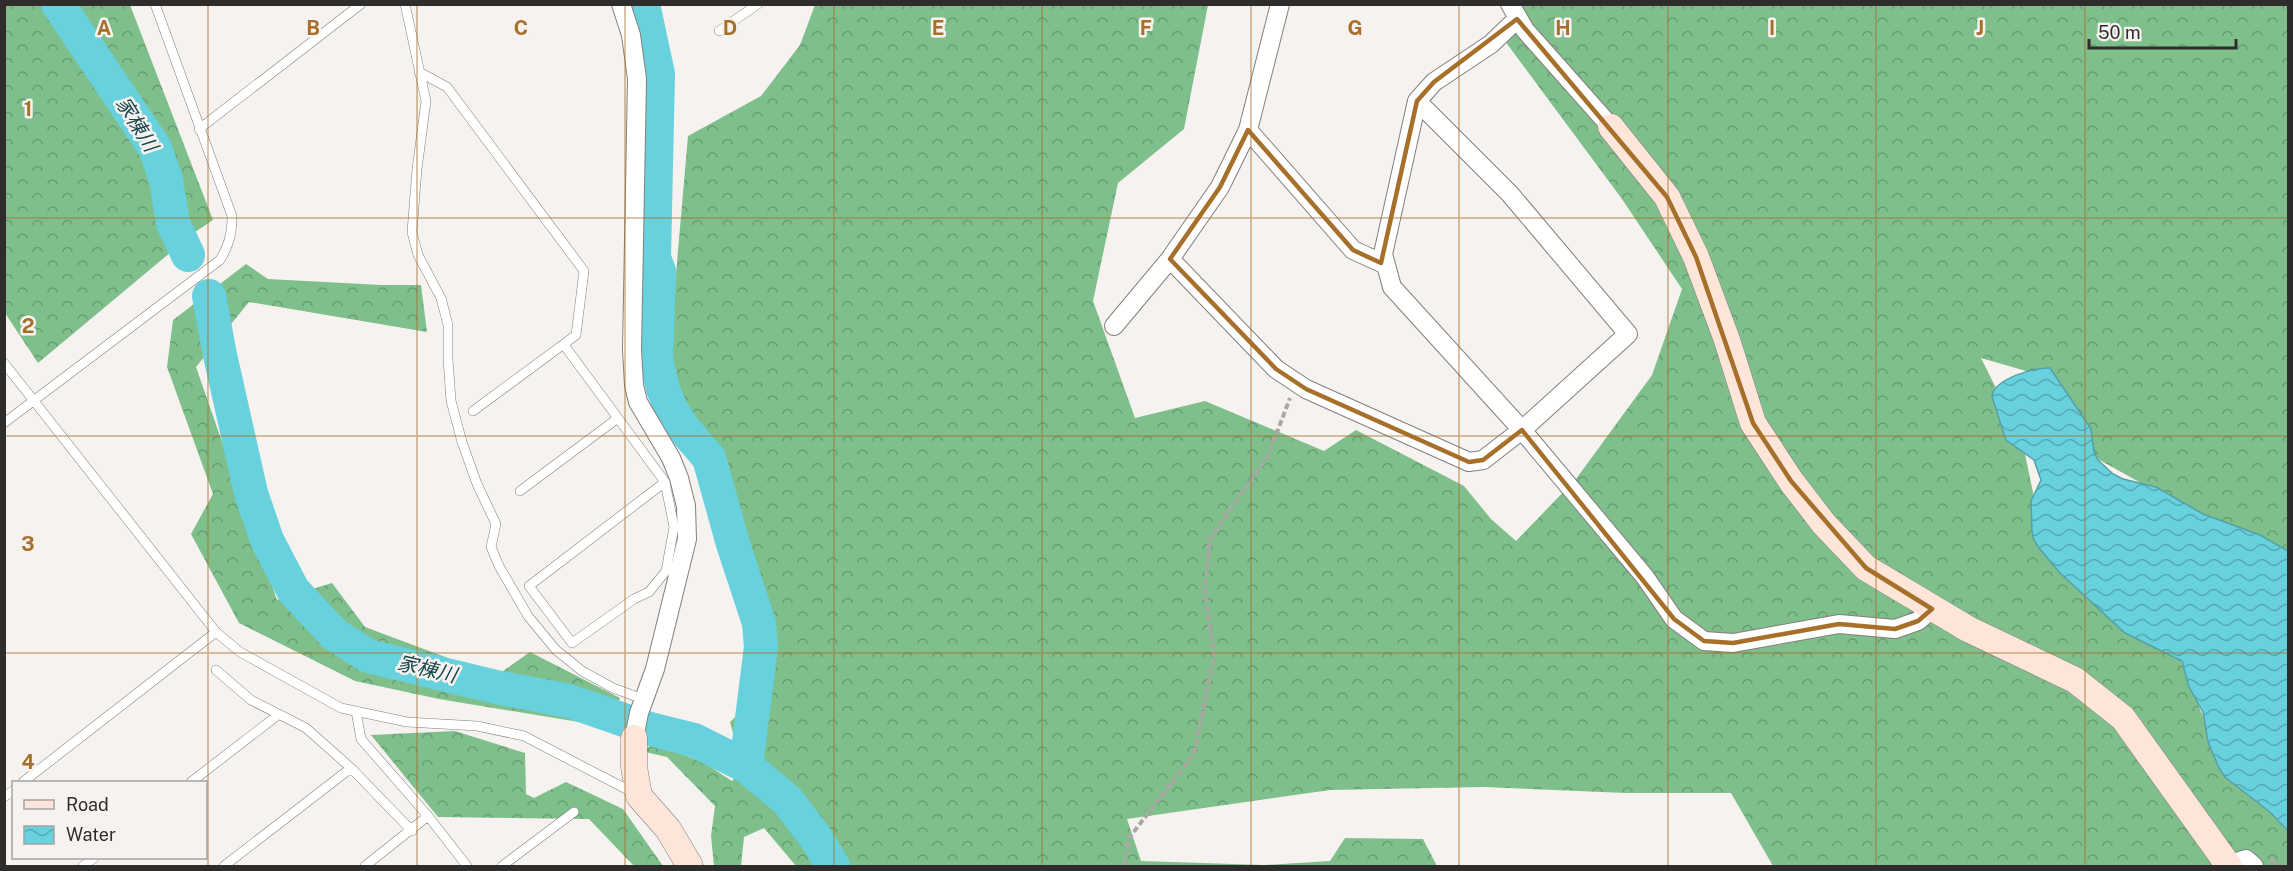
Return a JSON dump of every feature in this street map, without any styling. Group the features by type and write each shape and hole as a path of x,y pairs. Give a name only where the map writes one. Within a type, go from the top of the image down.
{"street":[{"path":"621,4 631,35 637,80 633,385 646,419 671,458 686,506 687,539 655,669 641,706 634,738 634,767 639,796 668,830 690,867"},
{"path":"1113,326 1170,259 1220,187 1248,130 1280,4"},
{"path":"1932,609 1918,621 1895,629 1839,624 1733,643 1704,641 1674,619 1645,577 1522,430 1392,287 1383,254 1417,101 1434,82 1491,44 1514,12 1525,30 1611,127 1667,197 1696,257 1727,340 1753,423 1791,481 1824,524 1866,568 1968,629 2075,680 2123,718 2229,866 2246,859 2254,867"},
{"path":"1170,259 1276,369 1306,389 1469,462 1483,460 1522,430 1628,334 1510,194 1417,101"},
{"path":"1248,130 1353,250 1386,265"}],"lane":[{"path":"4,423 220,260 228,247 232,234 232,216 155,4"},
{"path":"199,129 361,4"},
{"path":"405,4 426,101 412,232 418,255 441,298 448,325 451,401 477,484 496,524 491,547 499,566 528,616 556,650 582,671 641,706"},
{"path":"720,31 758,4"},
{"path":"419,72 447,87 584,271 576,336 473,411"},
{"path":"564,345 665,482 674,527 666,572 649,591 572,642 529,586 665,482"},
{"path":"4,363 216,632 240,652 341,708 406,722 477,726 524,736 639,796"},
{"path":"520,491 618,418"},
{"path":"26,781 216,632"},
{"path":"216,670 251,700 278,716 306,728 351,768 412,831"},
{"path":"356,711 361,739 428,816 466,867"},
{"path":"194,781 278,716"},
{"path":"224,867 351,768"},
{"path":"502,867 574,812"},
{"path":"365,867 428,816"}],"path":[{"path":"1125,867 1129,838 1194,754 1214,656 1205,590 1210,538 1268,456 1293,391"}],"highlighted area":[{"path":"1517,19 1667,197 1696,257 1753,423 1791,481 1866,568 1932,609 1918,621 1895,629 1839,624 1733,643 1704,641 1674,619 1522,430 1483,460 1469,462 1306,389 1276,369 1170,259 1220,187 1248,130 1353,250 1381,263 1417,101 1434,82"}],"green space":[{"path":"4,5 130,5 213,220 195,232 38,363 5,313"},
{"path":"815,5 1208,5 1184,129 1118,183 1093,301 1135,418 1205,401 1324,451 1356,430 1464,486 1491,519 1516,541 1576,479 1652,375 1682,289 1622,199 1502,37 1519,5 2288,5 2288,565 2096,458 2037,374 1981,358 2022,440 2046,554 2178,654 2222,764 2288,820 2288,866 1773,866 1731,793 1626,793 1483,787 1330,790 1127,819 1141,861 1264,865 1330,861 1345,838 1423,839 1437,866 796,866 764,828 744,837 741,866 714,866 711,836 715,806 667,757 641,751 656,743 706,764 732,781 743,769 730,722 771,684 768,650 762,622 725,520 667,377 688,136 761,96 800,45"},
{"path":"246,264 268,279 421,285 427,332 249,302 196,367 277,600 332,583 365,627 496,676 530,652 620,698 609,727 439,699 355,681 239,623 191,534 213,494 167,367 173,320"},
{"path":"455,731 525,753 526,794 534,798 566,782 623,809 663,866 634,866 589,819 438,817 371,735"}],"water":[{"path":"2050,368 2091,429 2094,452 2098,460 2113,474 2123,479 2156,487 2203,514 2260,535 2288,551 2288,831 2271,813 2225,777 2219,768 2208,742 2203,712 2189,687 2182,661 2125,633 2060,573 2034,540 2031,501 2041,480 2034,460 2006,440 1992,397 1999,385 2016,375"}],"waterway":[{"name":"家棟川","path":"58,4 155,148 166,180 173,223 188,255"},
{"path":"643,4 658,74 654,258 659,271 656,359 663,389 671,409 684,429 709,458 733,544 759,623 761,647 746,766"},
{"name":"家棟川","path":"209,296 251,493 267,540 293,590 334,634 368,656 496,687 569,701 650,729 694,740 746,766 787,800 816,838 833,866"}]}
